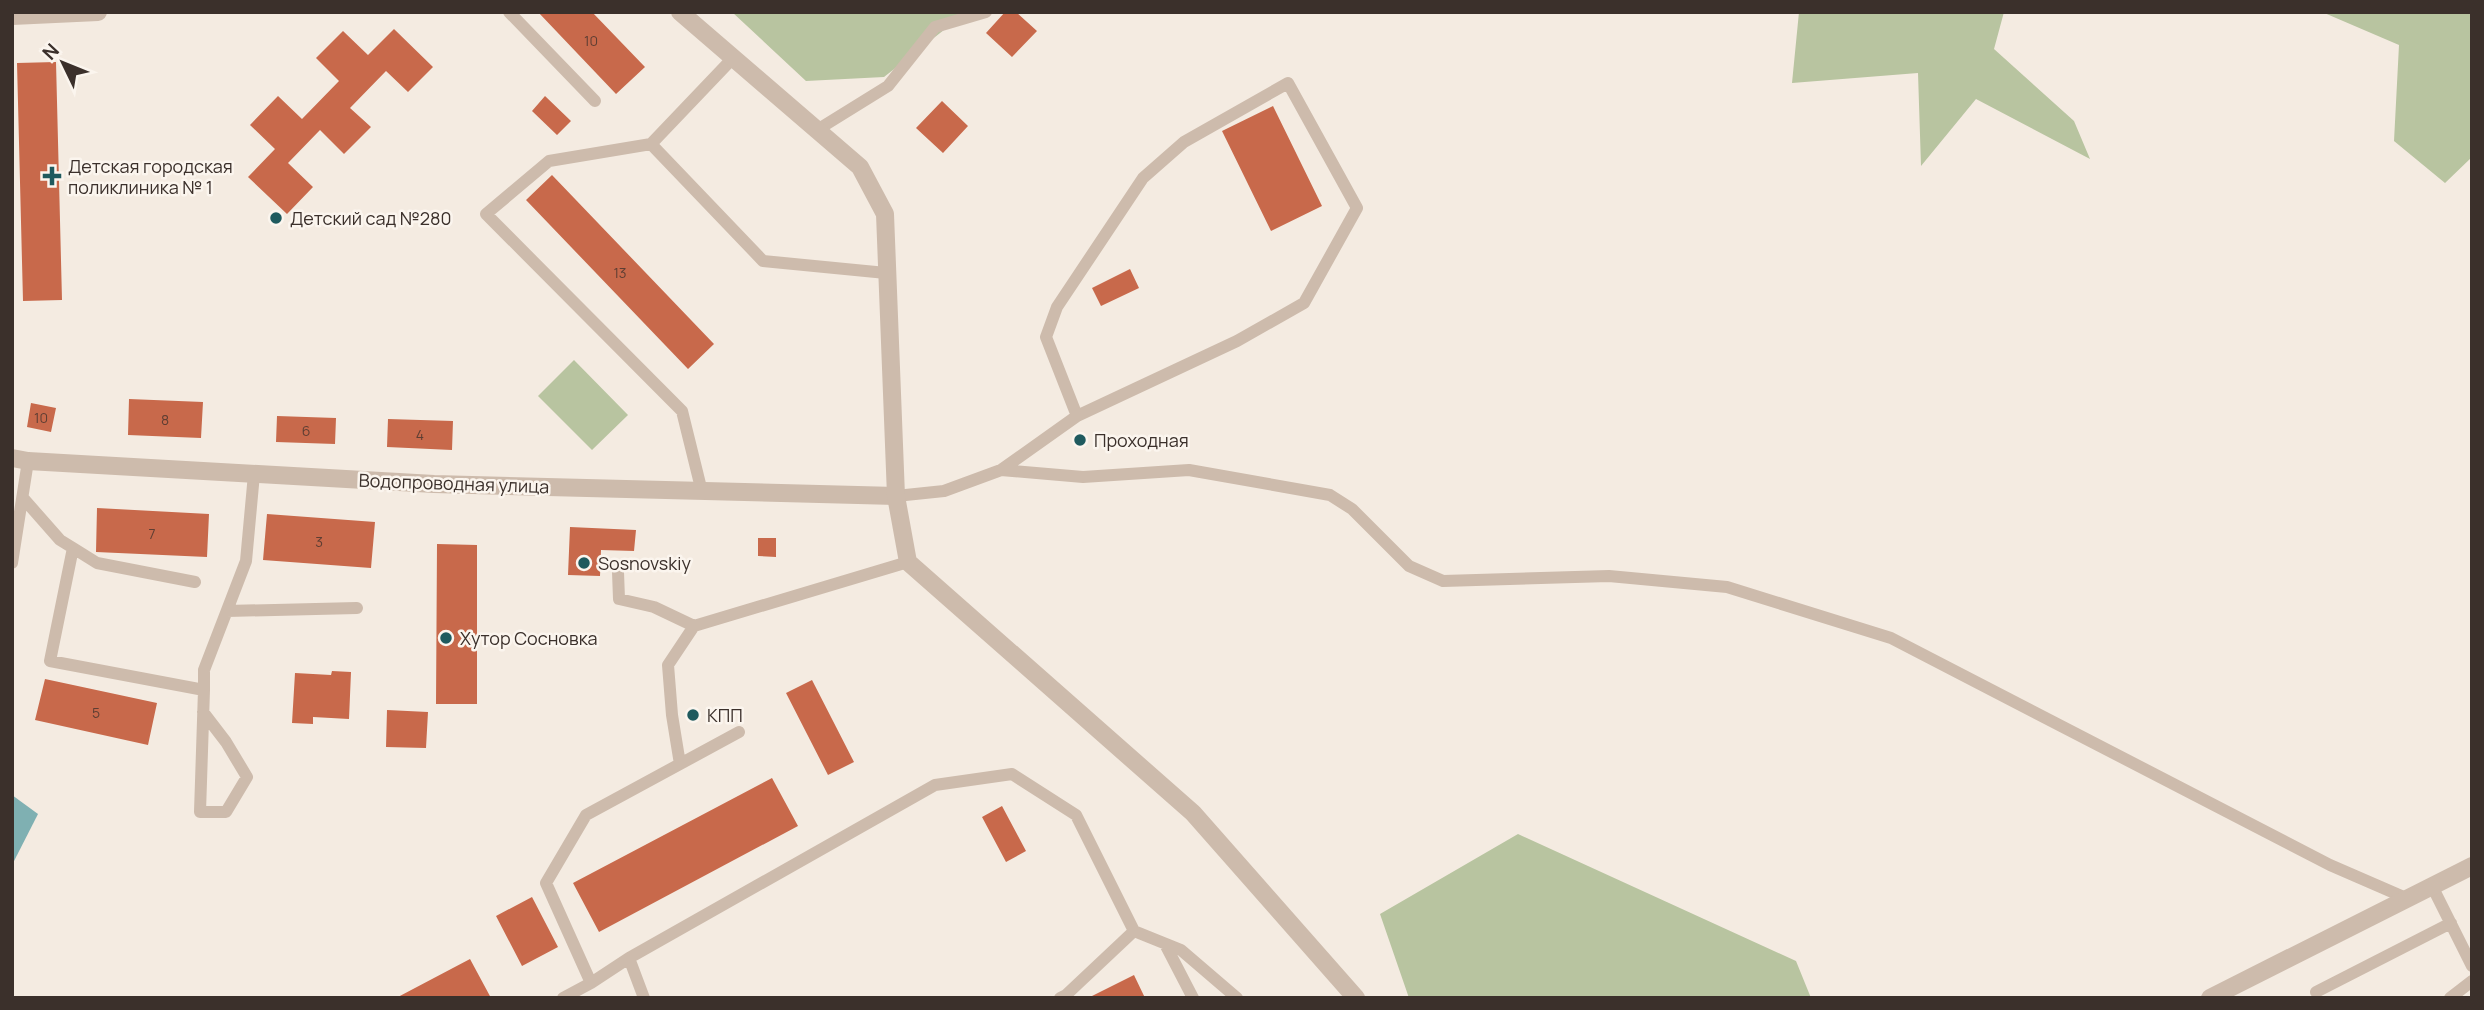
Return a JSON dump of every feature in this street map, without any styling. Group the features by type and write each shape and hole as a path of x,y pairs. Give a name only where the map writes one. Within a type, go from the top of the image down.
{"street":[{"path":"12,16 97,12"},
{"path":"680,12 860,167 885,214 896,496 908,562 1194,813 1356,998"},
{"name":"Водопроводная улица","path":"20,460 434,484 896,496"},
{"path":"2210,998 2472,866"}],"lane":[{"path":"509,12 594,101"},
{"path":"817,130 888,86 935,27 986,12"},
{"path":"702,492 682,411 486,214 549,161 651,144 733,58"},
{"path":"896,496 944,491 1001,470 1077,416 1237,341 1304,303 1357,208 1288,83 1184,142 1143,178 1057,307 1046,337 1077,416"},
{"path":"651,144 763,261 886,273"},
{"path":"12,563 23,498 20,460"},
{"path":"1001,470 1083,477 1189,470 1330,495 1352,509 1409,566 1443,581 1609,576 1727,587 1891,638 2330,865 2406,898"},
{"path":"203,712 226,742 247,777 226,812 200,812 204,670 246,561 254,474"},
{"path":"23,498 60,540 97,563 195,582"},
{"path":"73,548 50,661 204,690"},
{"path":"680,764 668,665 694,626 908,562"},
{"path":"618,572 619,599 654,607 694,626"},
{"path":"227,611 357,608"},
{"path":"592,983 546,883 586,815 739,733"},
{"path":"564,998 629,958 935,785 1012,774 1076,815 1134,931 1181,950 1237,998"},
{"path":"2432,886 2472,966"},
{"path":"2316,992 2451,923"},
{"path":"1060,998 1134,931"},
{"path":"1165,944 1193,998"},
{"path":"629,958 644,998"},
{"path":"2450,998 2472,981"}],"green space":[{"path":"732,12 960,12 949,26 884,77 806,81"},
{"path":"1799,12 2004,12 1994,49 2074,121 2090,159 1976,99 1921,166 1918,73 1792,83"},
{"path":"2322,12 2472,12 2472,157 2445,183 2394,141 2399,45"},
{"path":"574,360 628,415 592,450 538,396"},
{"path":"1518,834 1796,961 1811,998 1409,998 1380,914"}],"water":[{"path":"12,795 38,814 12,865"}],"building":[{"path":"538,12 592,12 645,67 616,94"},
{"path":"1005,12 1016,12 1037,31 1012,57 986,33"},
{"path":"394,29 433,67 408,92 386,71 350,108 371,127 344,154 320,130 288,163 313,187 287,214 248,177 275,149 250,125 278,96 302,119 339,81 316,58 343,31 368,55"},
{"path":"56,62 62,300 23,301 17,63"},
{"path":"545,96 571,121 557,135 532,111"},
{"path":"942,101 968,126 943,153 916,128"},
{"path":"1273,106 1322,206 1271,231 1222,131"},
{"path":"552,175 714,344 688,369 526,200"},
{"path":"1130,269 1139,288 1101,306 1092,288"},
{"path":"129,399 203,402 201,438 128,435"},
{"path":"31,403 56,408 51,432 27,427"},
{"path":"277,416 336,418 335,444 276,442"},
{"path":"388,419 453,421 452,450 387,447"},
{"path":"97,508 209,514 207,557 96,552"},
{"path":"267,514 375,522 371,568 263,560"},
{"name":"Sosnovskiy","path":"570,527 636,530 634,551 601,550 600,576 568,575"},
{"path":"758,538 776,538 776,557 758,556"},
{"path":"437,544 477,545 477,704 436,704"},
{"path":"332,671 351,672 349,719 313,717 313,724 292,723 295,673 331,675"},
{"path":"45,679 157,703 148,745 35,720"},
{"path":"812,680 854,762 828,775 786,693"},
{"path":"387,710 428,712 426,748 386,747"},
{"path":"772,778 798,826 599,932 573,883"},
{"path":"1002,806 1026,851 1006,862 982,817"},
{"path":"532,897 558,947 522,966 496,916"},
{"path":"470,959 491,998 396,998"},
{"path":"1134,975 1145,998 1088,998"}],"place":[{"name":"Детская городская поликлиника № 1","path":"52,176"},
{"name":"Детский сад №280","path":"276,218"},
{"name":"Проходная","path":"1080,440"},
{"name":"Sosnovskiy","path":"584,563"},
{"name":"Хутор Сосновка","path":"446,638"},
{"name":"КПП","path":"693,715"}]}
